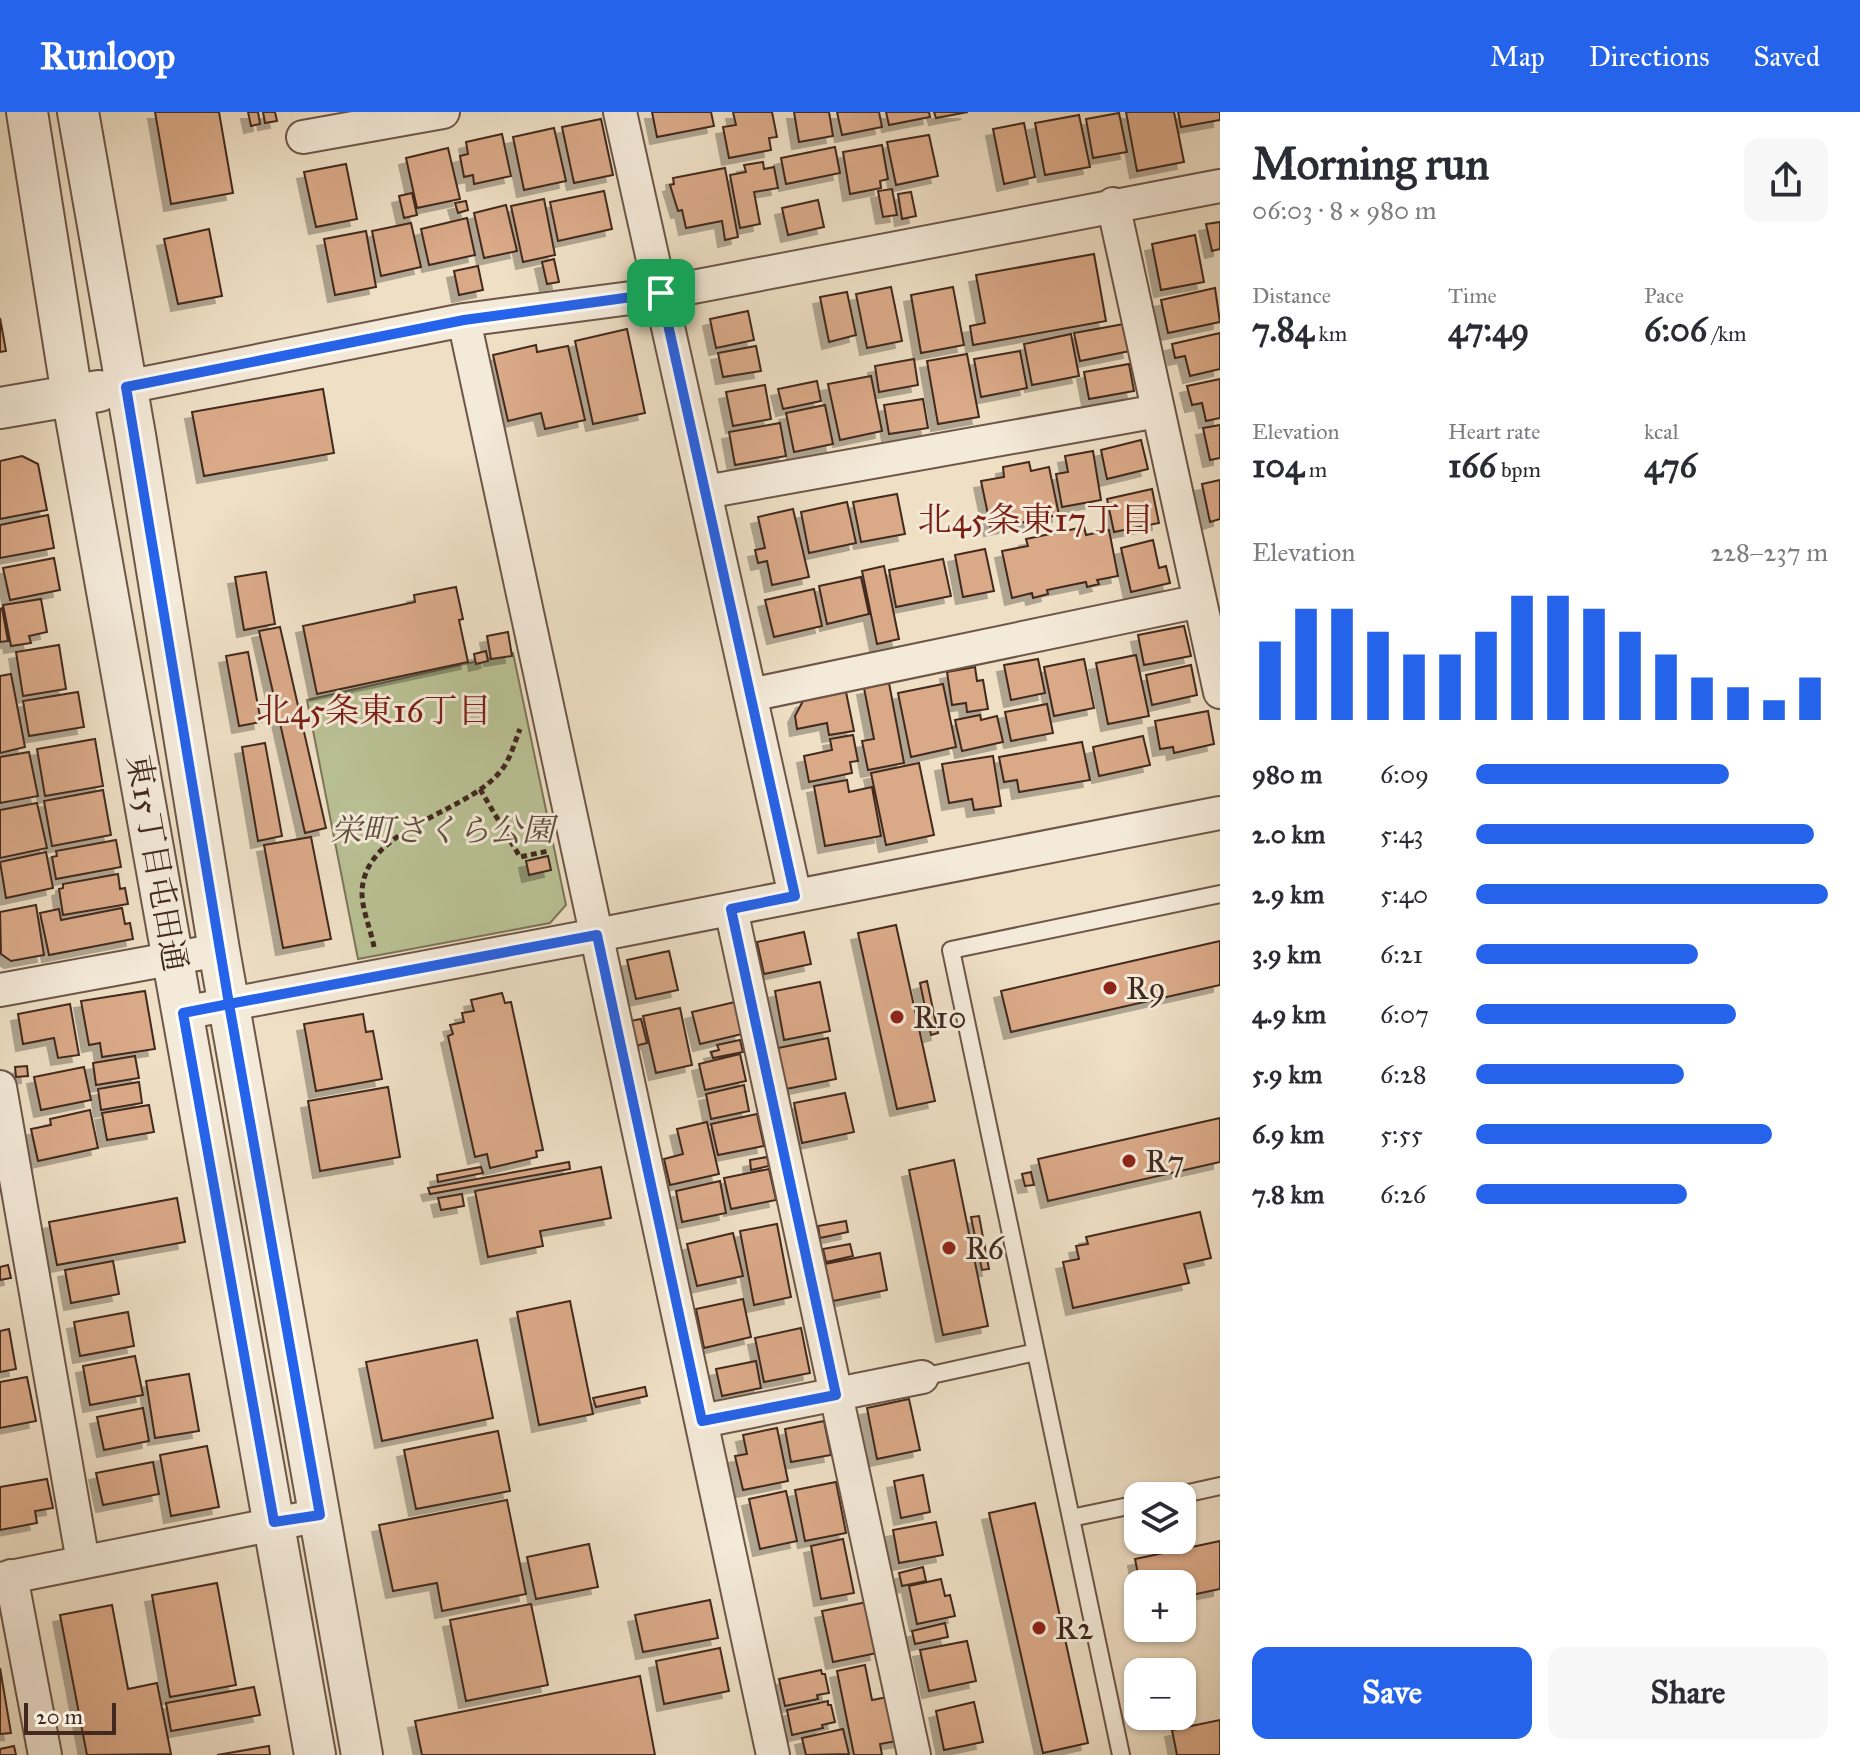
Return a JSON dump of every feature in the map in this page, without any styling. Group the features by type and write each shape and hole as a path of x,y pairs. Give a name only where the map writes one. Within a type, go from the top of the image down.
{"street":[{"name":"東15丁目屯田通","path":"27,112 72,395 315,1755"},
{"name":"東15丁目屯田通","path":"78,112 219,950 362,1755"},
{"path":"303,137 443,112"},
{"path":"620,112 795,896"},
{"path":"0,408 126,387 464,320 661,293 1113,204 1220,186"},
{"path":"1113,204 1220,692"},
{"path":"464,320 773,1755"},
{"path":"705,492 1158,411"},
{"path":"750,695 1200,601"},
{"path":"183,1013 1220,813"},
{"path":"731,909 914,1755"},
{"path":"0,990 219,950"},
{"path":"0,1087 83,1562"},
{"path":"702,1421 922,1377"},
{"path":"45,1755 6,1577 320,1515"}],"lane":[{"path":"1121,1755 951,950 1220,894"},
{"path":"922,1377 1036,1352"},
{"path":"1196,1491 1220,1486"},
{"path":"1071,1518 1124,1507"}],"path":[{"path":"377,960 362,892 371,861 389,841 480,789 499,773 510,756 524,718"},
{"path":"480,789 520,857 559,849"}],"green space":[{"name":"栄町さくら公園","path":"513,653 566,905 550,923 358,959 307,700"}],"building":[{"path":"155,112 219,112 233,193 171,204"},
{"path":"248,112 258,112 260,124 251,126"},
{"path":"263,112 275,112 277,121 265,123"},
{"path":"652,112 711,112 714,126 657,137"},
{"path":"733,112 772,112 777,137 769,138 771,150 729,158 723,127 736,125"},
{"path":"794,112 829,112 833,136 799,142"},
{"path":"837,112 879,112 882,127 842,135"},
{"path":"886,112 929,112 930,117 889,125"},
{"path":"934,112 968,112 936,118"},
{"path":"1126,112 1174,112 1184,162 1137,171"},
{"path":"1178,112 1220,112 1220,120 1181,127"},
{"path":"1119,113 1127,152 1093,158 1086,119"},
{"path":"1079,115 1090,167 1045,175 1035,123"},
{"path":"601,119 613,175 574,183 562,127"},
{"path":"1024,123 1035,177 1004,184 993,129"},
{"path":"554,128 566,181 524,190 513,137"},
{"path":"502,134 511,176 474,184 473,175 464,177 460,156 468,154 466,142"},
{"path":"929,135 938,176 896,185 887,142"},
{"path":"882,145 888,179 880,181 881,188 850,194 843,152"},
{"path":"835,147 840,173 786,184 781,158"},
{"path":"448,148 460,199 417,208 406,158"},
{"path":"763,162 764,169 774,167 778,188 754,192 760,224 740,228 730,175 746,172 744,165"},
{"path":"346,164 357,219 316,227 304,172"},
{"path":"725,168 738,237 725,240 722,221 686,228 682,210 678,211 670,185 674,184 673,178"},
{"path":"892,189 897,215 883,217 878,191"},
{"path":"604,191 612,229 558,241 550,202"},
{"path":"911,192 916,216 902,219 898,194"},
{"path":"412,193 417,215 404,218 399,196"},
{"path":"544,199 555,255 523,262 511,206"},
{"path":"818,200 824,227 788,235 782,208"},
{"path":"466,201 468,210 458,213 455,203"},
{"path":"506,205 517,251 484,258 474,213"},
{"path":"467,218 475,255 429,265 421,229"},
{"path":"1220,222 1220,249 1212,251 1206,224"},
{"path":"411,223 421,267 381,276 372,231"},
{"path":"209,229 222,296 178,304 164,239"},
{"path":"366,231 376,287 335,295 324,239"},
{"path":"1195,235 1204,282 1161,290 1152,244"},
{"path":"1094,254 1106,321 973,345 970,326 985,323 976,275"},
{"path":"554,259 559,282 547,284 542,262"},
{"path":"478,266 483,290 459,295 454,271"},
{"path":"891,287 902,341 867,348 856,294"},
{"path":"953,287 964,345 921,353 911,295"},
{"path":"1215,288 1220,322 1168,333 1161,300"},
{"path":"847,292 856,335 829,342 820,297"},
{"path":"748,311 754,340 716,348 710,319"},
{"path":"0,318 6,351 0,352"},
{"path":"1124,324 1130,351 1080,361 1074,333"},
{"path":"627,329 645,413 593,424 575,341"},
{"path":"1220,333 1220,369 1190,376 1185,356 1175,358 1172,344"},
{"path":"1071,334 1079,376 1032,385 1024,344"},
{"path":"536,345 537,352 568,346 585,420 545,429 541,413 508,421 493,355"},
{"path":"756,346 761,371 723,377 718,353"},
{"path":"1020,351 1027,388 981,397 974,359"},
{"path":"967,354 979,417 938,424 927,361"},
{"path":"914,359 918,385 879,392 875,366"},
{"path":"1129,364 1134,391 1089,399 1084,372"},
{"path":"871,376 882,431 840,440 828,384"},
{"path":"1220,379 1220,418 1206,421 1202,403 1192,405 1187,386"},
{"path":"817,381 821,401 783,409 778,389"},
{"path":"765,385 771,419 733,426 726,392"},
{"path":"323,389 334,453 204,476 192,412"},
{"path":"923,399 928,428 889,434 884,405"},
{"path":"825,405 833,444 794,452 786,413"},
{"path":"780,423 786,456 735,465 729,432"},
{"path":"1220,425 1220,458 1210,460 1203,428"},
{"path":"1141,440 1148,469 1107,479 1101,450"},
{"path":"1093,451 1101,500 1062,507 1056,474 1068,472 1065,456"},
{"path":"22,456 38,464 47,510 0,519 0,461"},
{"path":"1029,462 1031,471 1049,467 1059,515 991,529 981,481 1004,477 1003,467"},
{"path":"1220,480 1220,519 1210,522 1202,484"},
{"path":"1152,489 1159,523 1114,532 1107,499"},
{"path":"897,494 905,534 861,542 853,502"},
{"path":"847,502 856,543 809,553 801,512"},
{"path":"793,509 809,577 772,585 767,561 758,563 755,550 765,548 758,517"},
{"path":"48,515 54,548 0,558 0,525"},
{"path":"1084,527 1086,535 1109,530 1118,576 1097,580 1099,584 1087,587 1086,582 1047,590 1048,594 1033,598 1032,593 1012,598 1002,551 1028,546 1026,539"},
{"path":"1153,540 1159,568 1166,566 1170,583 1131,592 1121,548"},
{"path":"985,549 994,591 963,597 955,555"},
{"path":"54,558 60,590 10,600 3,568"},
{"path":"943,559 951,596 896,607 889,570"},
{"path":"884,566 899,639 877,644 862,571"},
{"path":"266,572 275,624 244,630 235,577"},
{"path":"861,577 869,614 827,624 819,586"},
{"path":"456,587 468,662 317,694 303,626 415,602 414,595"},
{"path":"814,589 822,626 774,637 765,600"},
{"path":"41,599 47,632 29,636 31,643 11,646 3,605"},
{"path":"0,609 8,641 0,642"},
{"path":"1184,626 1191,656 1144,665 1138,635"},
{"path":"280,627 326,828 305,833 259,631"},
{"path":"508,632 512,656 491,659 487,636"},
{"path":"59,645 66,689 23,696 16,652"},
{"path":"486,651 488,661 476,664 474,654"},
{"path":"248,652 261,722 239,726 226,656"},
{"path":"1136,655 1149,716 1108,724 1096,663"},
{"path":"1038,659 1045,693 1011,700 1004,665"},
{"path":"1084,659 1094,708 1054,716 1044,667"},
{"path":"1191,665 1197,695 1152,705 1146,675"},
{"path":"975,667 977,681 983,680 988,709 967,712 966,703 952,705 947,672"},
{"path":"11,674 25,747 0,753 0,676"},
{"path":"889,683 904,763 868,770 862,741 874,739 864,688"},
{"path":"943,684 956,747 911,757 898,693"},
{"path":"78,692 84,727 29,736 23,701"},
{"path":"846,692 854,731 829,735 827,723 797,729 795,716 803,701"},
{"path":"1047,704 1053,733 1011,741 1005,712"},
{"path":"1208,711 1214,744 1174,753 1173,747 1160,749 1155,721"},
{"path":"980,715 981,720 997,716 1003,742 962,751 955,720"},
{"path":"853,735 858,761 850,762 852,773 809,782 804,756 832,750 830,739"},
{"path":"1143,736 1150,765 1099,776 1093,747"},
{"path":"95,739 103,786 45,796 37,749"},
{"path":"1082,742 1090,780 1019,792 1017,780 1004,782 999,757"},
{"path":"265,743 282,836 258,841 242,747"},
{"path":"29,752 38,796 0,803 0,757"},
{"path":"993,756 1001,806 974,810 972,799 949,803 942,764"},
{"path":"919,763 934,835 886,845 871,773"},
{"path":"847,780 849,792 872,787 881,836 825,846 814,786"},
{"path":"103,790 111,835 52,846 44,801"},
{"path":"37,803 47,848 0,858 0,810"},
{"path":"311,837 331,939 283,948 264,845"},
{"path":"116,840 121,867 56,879 52,857 57,856 56,851"},
{"path":"46,852 53,888 6,898 0,862"},
{"path":"548,856 551,870 529,875 526,861"},
{"path":"118,874 120,889 125,888 128,904 63,915 59,889 63,888 63,884"},
{"path":"36,905 44,955 11,961 1,954 0,912"},
{"path":"122,908 125,924 130,923 133,939 49,955 40,913 59,909 61,920"},
{"name":"R10","path":"896,925 935,1101 897,1109 858,933"},
{"path":"804,932 811,964 764,974 757,942"},
{"name":"R9","path":"1220,941 1220,985 1011,1032 1001,991"},
{"path":"669,951 678,990 636,999 627,960"},
{"path":"927,981 938,1033 931,1035 920,983"},
{"path":"820,982 830,1031 784,1040 775,991"},
{"path":"145,991 155,1049 102,1057 100,1043 89,1045 81,1001"},
{"path":"502,993 505,1003 511,1002 543,1150 536,1151 537,1157 490,1168 487,1154 475,1157 448,1036 453,1034 450,1025 464,1022 462,1013 474,1011 471,1000"},
{"path":"735,1002 742,1034 700,1044 692,1012"},
{"path":"70,1004 79,1055 58,1058 54,1038 23,1044 18,1014"},
{"path":"680,1008 692,1065 656,1073 643,1016"},
{"path":"363,1014 366,1032 373,1031 382,1079 316,1091 304,1024"},
{"path":"641,1019 647,1043 635,1046 630,1021"},
{"path":"828,1038 836,1079 786,1089 778,1048"},
{"path":"740,1040 743,1052 713,1058 711,1052 719,1050 717,1045"},
{"path":"740,1054 746,1081 705,1090 699,1064"},
{"path":"135,1056 139,1078 96,1085 93,1063"},
{"path":"27,1066 28,1076 16,1077 15,1067"},
{"path":"84,1067 91,1100 41,1110 34,1077"},
{"path":"139,1082 142,1103 101,1110 98,1089"},
{"path":"744,1085 749,1111 711,1119 706,1094"},
{"path":"388,1087 400,1157 320,1171 308,1101"},
{"path":"845,1093 854,1132 802,1143 794,1103"},
{"path":"149,1105 154,1132 107,1140 102,1113"},
{"path":"90,1110 98,1148 38,1161 31,1129 51,1125 50,1119"},
{"path":"757,1114 764,1146 718,1155 711,1124"},
{"name":"R7","path":"1220,1118 1220,1162 1048,1201 1038,1159"},
{"path":"707,1122 719,1174 670,1185 664,1159 683,1154 677,1129"},
{"path":"767,1157 769,1166 751,1170 750,1160"},
{"name":"R6","path":"954,1160 988,1326 943,1335 909,1170"},
{"path":"569,1162 570,1169 430,1194 428,1188"},
{"path":"481,1167 483,1173 438,1182 437,1175"},
{"path":"601,1167 611,1218 540,1231 543,1246 488,1257 475,1191"},
{"path":"769,1169 776,1200 731,1209 724,1178"},
{"path":"1031,1172 1034,1185 1025,1186 1022,1174"},
{"path":"720,1181 726,1213 682,1222 676,1191"},
{"path":"462,1194 464,1206 441,1210 438,1198"},
{"path":"177,1198 185,1242 57,1265 49,1222"},
{"path":"1200,1212 1211,1258 1184,1264 1189,1283 1073,1308 1063,1262 1079,1259 1076,1246 1088,1244 1086,1237"},
{"path":"979,1216 989,1269 982,1270 971,1217"},
{"path":"846,1221 848,1232 820,1238 818,1226"},
{"path":"777,1224 791,1297 754,1305 740,1231"},
{"path":"733,1233 743,1276 697,1286 687,1244"},
{"path":"850,1244 853,1256 826,1262 823,1249"},
{"path":"880,1253 887,1290 833,1301 825,1264"},
{"path":"113,1261 119,1294 71,1303 65,1270"},
{"path":"8,1265 11,1278 0,1280 0,1267"},
{"path":"743,1299 751,1337 704,1348 696,1309"},
{"path":"570,1301 593,1414 539,1425 517,1312"},
{"path":"128,1312 134,1346 80,1356 74,1322"},
{"path":"801,1328 810,1373 764,1382 755,1338"},
{"path":"9,1329 16,1369 0,1372 0,1331"},
{"path":"477,1340 493,1418 382,1441 366,1362"},
{"path":"135,1356 143,1395 90,1405 83,1366"},
{"path":"756,1361 761,1388 722,1396 716,1369"},
{"path":"189,1374 199,1431 155,1438 146,1381"},
{"path":"27,1377 36,1421 0,1428 0,1382"},
{"path":"645,1387 647,1396 596,1407 593,1398"},
{"path":"909,1399 920,1450 877,1459 867,1408"},
{"path":"143,1408 149,1441 104,1450 97,1417"},
{"path":"824,1421 831,1455 791,1462 785,1429"},
{"path":"777,1428 788,1481 743,1490 735,1456 747,1454 743,1435"},
{"path":"498,1431 510,1491 416,1509 404,1450"},
{"path":"207,1446 219,1507 171,1516 160,1455"},
{"path":"153,1462 159,1494 103,1505 96,1473"},
{"path":"923,1475 930,1512 901,1518 894,1481"},
{"path":"47,1479 53,1508 35,1511 37,1523 0,1530 0,1487"},
{"path":"836,1482 846,1533 805,1541 795,1490"},
{"path":"786,1491 797,1541 760,1549 749,1499"},
{"path":"507,1500 526,1594 442,1611 437,1583 393,1591 379,1525"},
{"name":"R2","path":"1035,1503 1088,1743 1043,1753 989,1513"},
{"path":"936,1522 943,1555 899,1563 893,1530"},
{"path":"843,1539 854,1593 821,1599 811,1546"},
{"path":"1220,1541 1220,1589 1196,1594 1196,1570 1137,1570 1135,1559 1159,1554 1196,1554 1196,1546"},
{"path":"589,1544 598,1587 536,1599 527,1557"},
{"path":"923,1567 926,1581 902,1586 899,1573"},
{"path":"941,1579 945,1596 950,1595 955,1616 917,1624 909,1586"},
{"path":"217,1583 236,1685 170,1697 152,1595"},
{"path":"710,1600 718,1638 643,1652 635,1615"},
{"path":"867,1602 877,1653 833,1662 822,1611"},
{"path":"531,1604 548,1685 466,1701 450,1620"},
{"path":"112,1605 128,1689 157,1683 171,1754 87,1755 60,1615"},
{"path":"945,1623 948,1637 915,1644 912,1631"},
{"path":"967,1641 976,1681 929,1691 920,1650"},
{"path":"720,1648 729,1691 664,1704 656,1661"},
{"path":"865,1665 872,1700 893,1696 902,1740 880,1744 882,1755 854,1755 837,1671"},
{"path":"0,1668 11,1733 0,1734"},
{"path":"821,1670 825,1674 829,1693 817,1695 818,1699 785,1706 779,1679"},
{"path":"640,1676 655,1755 422,1755 415,1721"},
{"path":"254,1687 260,1715 171,1731 166,1703"},
{"path":"828,1701 835,1722 792,1735 787,1710"},
{"path":"974,1702 983,1742 944,1750 936,1711"},
{"path":"1220,1720 1220,1755 1177,1755 1172,1730 1196,1730 1196,1725"},
{"path":"843,1729 849,1754 806,1755 802,1738"},
{"path":"14,1746 16,1755 0,1755 0,1749"},
{"path":"269,1746 270,1755 217,1755"}],"place":[{"name":"R9","path":"1110,988"},
{"name":"R10","path":"897,1017"},
{"name":"R7","path":"1129,1161"},
{"name":"R6","path":"949,1248"},
{"name":"R2","path":"1039,1628"}],"district":[{"name":"北45条東17丁目","path":"1036,519"},
{"name":"北45条東16丁目","path":"374,710"}],"route":[{"path":"661,293 464,320 126,387 229,1004 183,1013 274,1522 320,1515 229,1004 597,935 702,1421 836,1395 731,909 795,896 661,293"}]}
